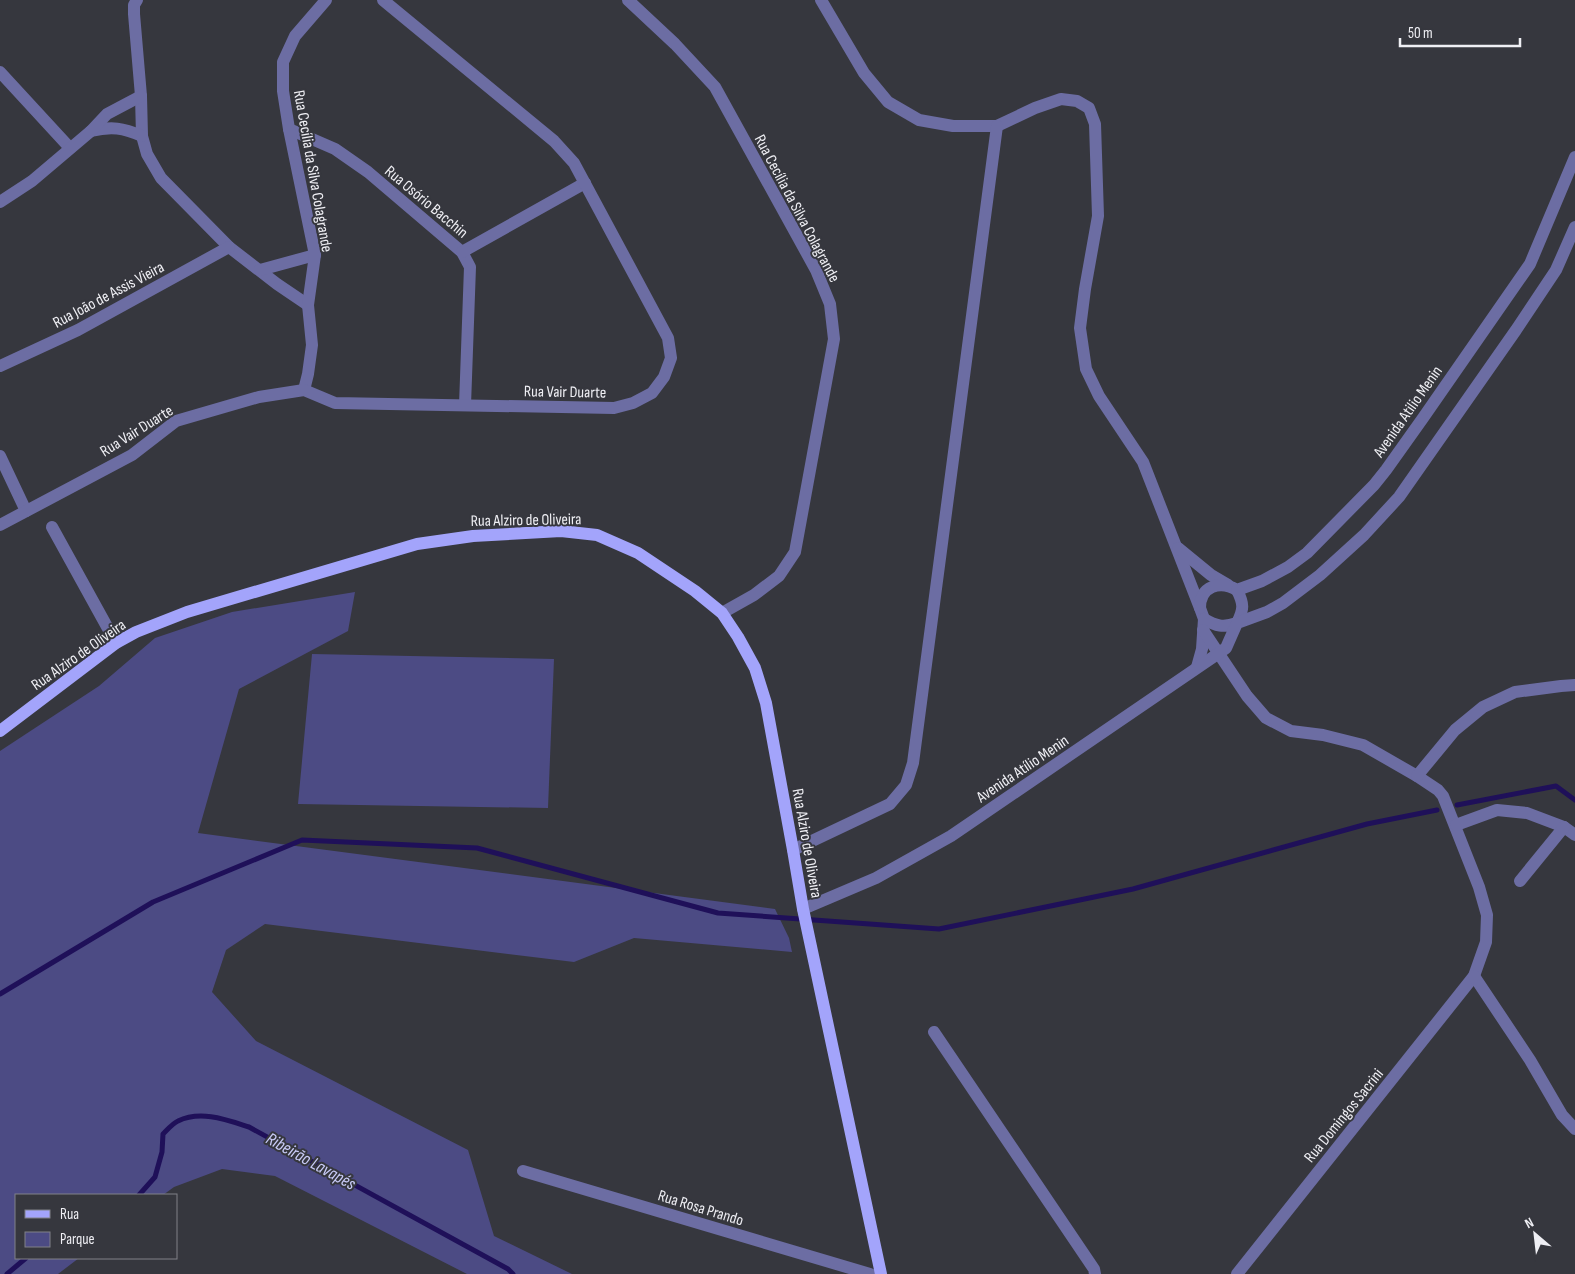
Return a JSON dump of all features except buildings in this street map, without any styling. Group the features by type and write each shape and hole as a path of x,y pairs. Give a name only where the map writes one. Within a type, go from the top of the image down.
{"main road":[{"name":"Rua Alziro de Oliveira","path":"0,731 116,643 136,632 187,612 407,546 473,536 562,531 598,535 638,553 695,591 722,613 755,668 763,694 794,850 804,912 881,1274"}],"street":[{"path":"137,0 134,5 134,14 141,96 142,136 147,154 161,178 229,247 308,305"},
{"name":"Rua Cecília da Silva Colagrande","path":"304,390 312,345 308,305 315,255 289,129 283,91 283,62 295,36 326,0"},
{"name":"Rua Vair Duarte","path":"0,525 132,455 176,421 259,397 304,390 336,403 614,408 633,403 652,393 664,377 670,358 668,338 574,162 554,141 382,0"},
{"name":"Rua Cecília da Silva Colagrande","path":"628,0 716,87 816,270 830,304 834,339 795,552 780,576 754,596 722,613"},
{"path":"794,850 890,804 906,785 913,763 997,126 953,126 919,120 888,102 864,72 822,0"},
{"path":"0,72 70,148"},
{"path":"0,202 32,181 107,114 141,96"},
{"name":"Rua Domingos Sacrini","path":"997,126 1035,108 1061,99 1076,101 1088,108 1095,124 1098,216 1080,328 1086,369 1099,396 1143,462 1202,619 1219,653 1247,696 1266,718 1290,731 1323,735 1364,745 1438,790 1443,796 1456,825 1480,887 1487,915 1486,942 1474,976 1237,1274"},
{"path":"90,131 112,127 142,136"},
{"name":"Rua Osório Bacchin","path":"289,129 335,149 368,172 462,252 470,267 465,405"},
{"name":"Avenida Atilio Menin","path":"1202,619 1200,602 1203,595 1211,588 1221,584 1233,587 1262,581 1288,567 1307,553 1374,485 1530,264 1575,157"},
{"path":"462,252 585,183"},
{"path":"1197,667 1202,649 1202,619 1216,626 1226,627 1267,612 1283,603 1320,575 1364,535 1399,497 1551,278 1575,227"},
{"name":"Rua João de Assis Vieira","path":"0,366 78,330 229,247"},
{"path":"260,270 315,255"},
{"path":"0,456 26,511"},
{"path":"52,527 116,643"},
{"path":"1174,545 1211,575 1233,587 1243,602 1242,614 1237,623"},
{"name":"Avenida Atílio Menin","path":"804,912 876,878 951,836 1226,648 1237,623"},
{"path":"1417,776 1455,730 1483,708 1515,692 1575,685"},
{"path":"1456,825 1497,810 1527,813 1564,827 1575,835"},
{"path":"1520,881 1564,827"},
{"path":"1474,976 1530,1060 1562,1115 1575,1129"},
{"path":"934,1032 1094,1268 1095,1274"},
{"name":"Rua Rosa Prando","path":"523,1171 870,1274"}],"green space":[{"path":"355,592 348,631 239,689 198,833 775,909 789,938 792,952 634,938 574,962 265,924 226,950 212,992 256,1041 468,1150 494,1236 572,1274 467,1274 275,1176 222,1169 174,1187 164,1194 15,1194 15,1259 78,1259 58,1274 0,1274 0,751 99,686 155,638 232,612"},
{"path":"312,654 554,659 548,808 298,804"}],"waterway":[{"path":"1457,805 1556,786 1575,800"},
{"path":"0,994 153,902 302,840 477,848 718,913 939,929 1133,889 1367,824 1437,810"},
{"name":"Ribeirão Lavapés","path":"140,1194 155,1177 162,1152 163,1134 178,1121 196,1116 214,1117 249,1127 508,1269 513,1274"},
{"name":"Ribeirão Lavapés","path":"7,1274 25,1259"}]}
